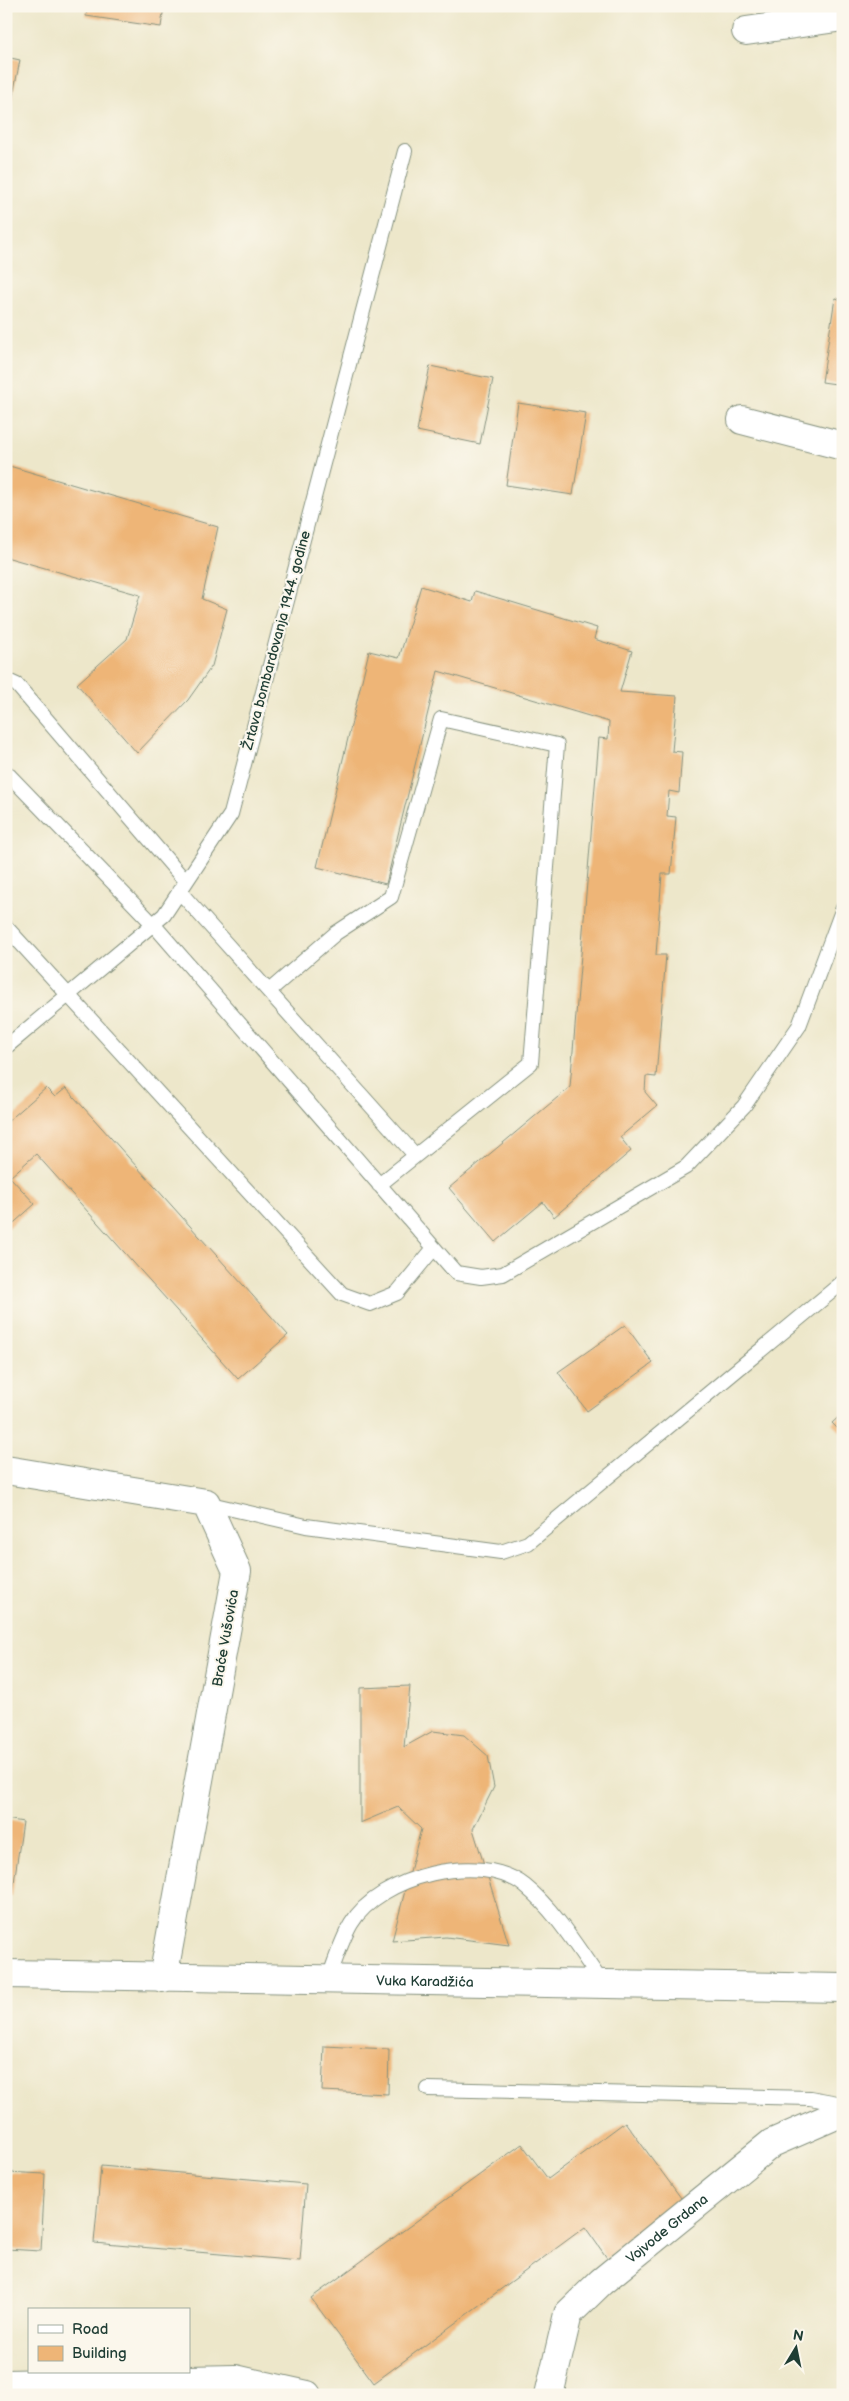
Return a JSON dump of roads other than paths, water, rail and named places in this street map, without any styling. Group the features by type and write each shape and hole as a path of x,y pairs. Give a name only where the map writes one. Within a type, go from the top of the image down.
{"street":[{"path":"746,31 843,17"},
{"path":"742,420 843,446"},
{"path":"6,1470 206,1503"},
{"name":"Braće Vušovića","path":"163,1978 237,1571 206,1503"},
{"name":"Vuka Karadžića","path":"6,1974 843,1988"},
{"name":"Vojvode Grdana","path":"549,2395 568,2314 601,2282 772,2143 843,2112"},
{"path":"6,2384 235,2379 307,2395"}],"lane":[{"name":"Žrtava bombardovanja 1944. godine","path":"6,1047 164,915 231,814 405,150"},
{"path":"6,680 17,685 269,991 415,1155"},
{"path":"269,991 336,933 391,898 441,719 557,745 531,1063 379,1184"},
{"path":"6,772 153,924 456,1274 481,1277 503,1274 686,1167 744,1106 799,1026 843,908"},
{"path":"6,927 67,996 342,1294 370,1304 396,1293 434,1248"},
{"path":"206,1503 306,1526 501,1552 528,1544 843,1282"},
{"path":"328,1980 351,1923 372,1901 401,1882 449,1870 505,1874 525,1886 559,1923 603,1984"},
{"path":"428,2089 810,2098 843,2104"}]}
